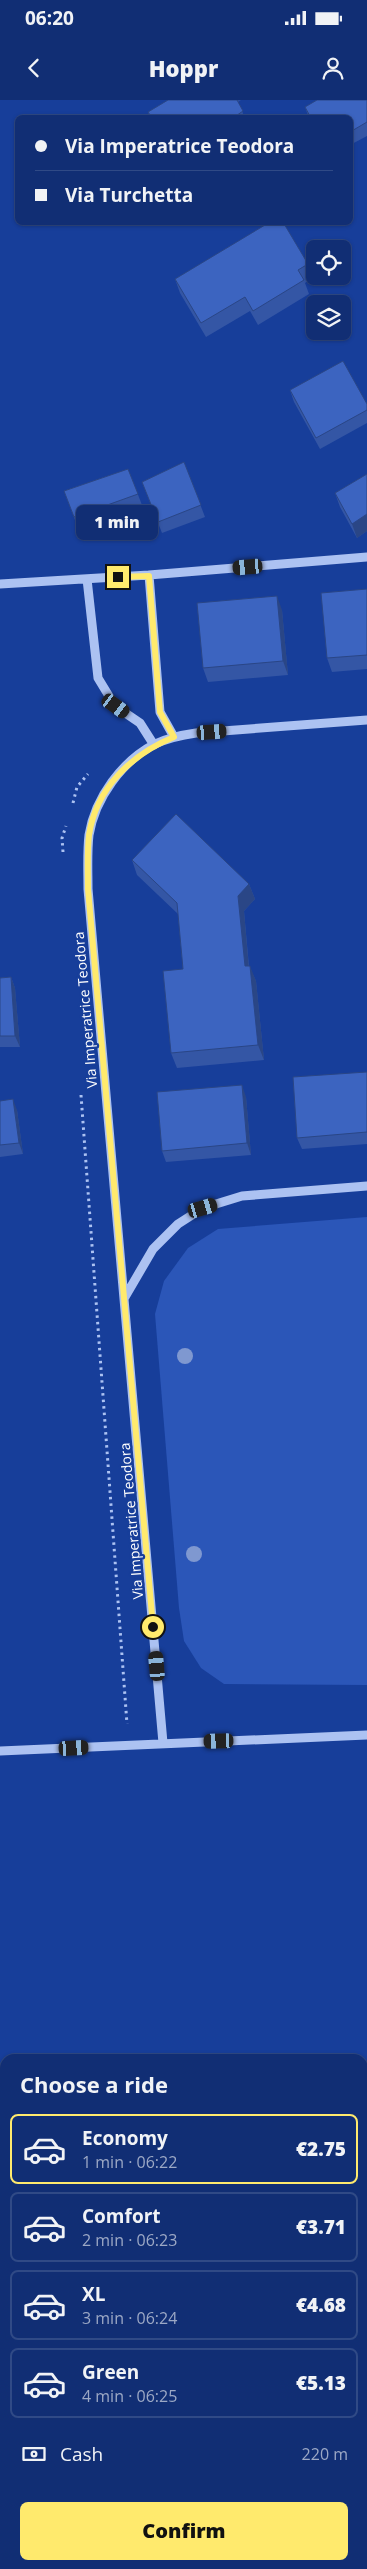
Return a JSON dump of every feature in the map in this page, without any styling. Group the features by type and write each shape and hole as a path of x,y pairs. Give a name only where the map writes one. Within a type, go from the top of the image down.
{"street":[{"path":"0,584 149,576 367,557"},
{"path":"149,576 160,712 174,737"},
{"path":"87,579 98,678 116,706 140,723 154,745"},
{"name":"Via Imperatrice Teodora","path":"163,1743 88,889 89,834 100,801 118,774 154,745 174,737 196,733 367,720"},
{"path":"125,1297 153,1249 178,1224 203,1208 242,1196 367,1186"},
{"path":"0,1751 367,1735"}],"shaded area":[{"path":"367,1217 367,1685 224,1684 201,1668 184,1641 179,1608 155,1314 164,1281 188,1248 218,1229"}],"building":[{"path":"168,100 237,100 243,111 237,115 150,115 148,112"},
{"path":"317,100 367,100 367,122 353,130 353,115 309,115 305,107"},
{"path":"265,225 285,225 306,261 306,265 298,270 304,280 253,311 245,297 201,323 175,279"},
{"path":"343,361 367,404 367,410 316,438 290,390"},
{"path":"184,462 201,505 158,522 142,482"},
{"path":"128,469 138,494 74,517 64,491"},
{"path":"367,474 367,514 352,524 335,493"},
{"path":"367,589 367,655 327,658 321,593"},
{"path":"277,596 283,661 203,668 197,603"},
{"path":"176,814 249,884 238,896 245,966 250,966 258,1045 171,1053 163,971 183,969 177,903 132,860"},
{"path":"11,977 15,1036 0,1036 0,978"},
{"path":"367,1072 367,1132 297,1138 293,1077"},
{"path":"242,1085 247,1143 162,1151 157,1092"},
{"path":"13,1099 19,1143 0,1145 0,1101"}],"route":[{"path":"118,577 149,576 160,712 174,737 154,745 118,774 100,801 89,834 88,889 153,1627"}]}
